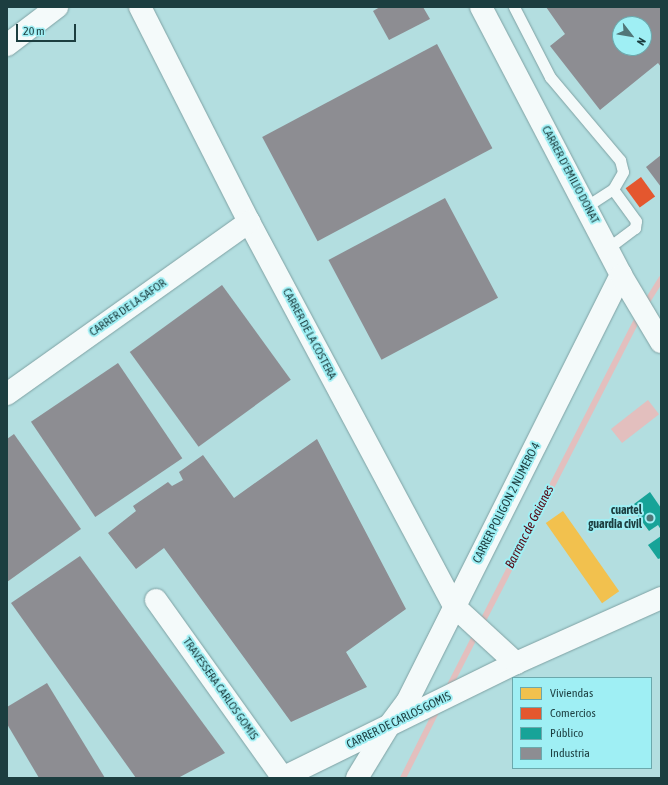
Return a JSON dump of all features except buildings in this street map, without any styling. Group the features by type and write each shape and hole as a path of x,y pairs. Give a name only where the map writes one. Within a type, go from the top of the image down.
{"street":[{"path":"7,45 57,7"},
{"name":"CARRER DE LA COSTERA","path":"140,7 249,222 460,612 516,663"},
{"name":"CARRER D'EMILIO DONAT","path":"482,7 587,206 621,275 660,341"},
{"name":"CARRER DE LA SAFOR","path":"7,394 249,222"},
{"name":"CARRER POLIGON 2 NUMERO 4","path":"357,778 388,727 407,702 460,612 621,275"},
{"name":"CARRER DE CARLOS GOMIS","path":"283,778 516,663 661,598"},
{"name":"TRAVESSERA CARLOS GOMIS","path":"156,600 283,778"}],"lane":[{"path":"514,7 550,77 620,160 623,172 613,189 587,206"},
{"path":"608,248 635,228 636,221 613,189"}],"shaded area":[{"path":"648,400 659,414 622,443 611,429"}],"waterway":[{"name":"Barranc de Gaianes","path":"645,305 661,279"},
{"name":"Barranc de Gaianes","path":"448,689 639,315"},
{"name":"Barranc de Gaianes","path":"403,778 438,708"}],"place":[{"name":"cuartel guardia civil","path":"650,518"}]}
